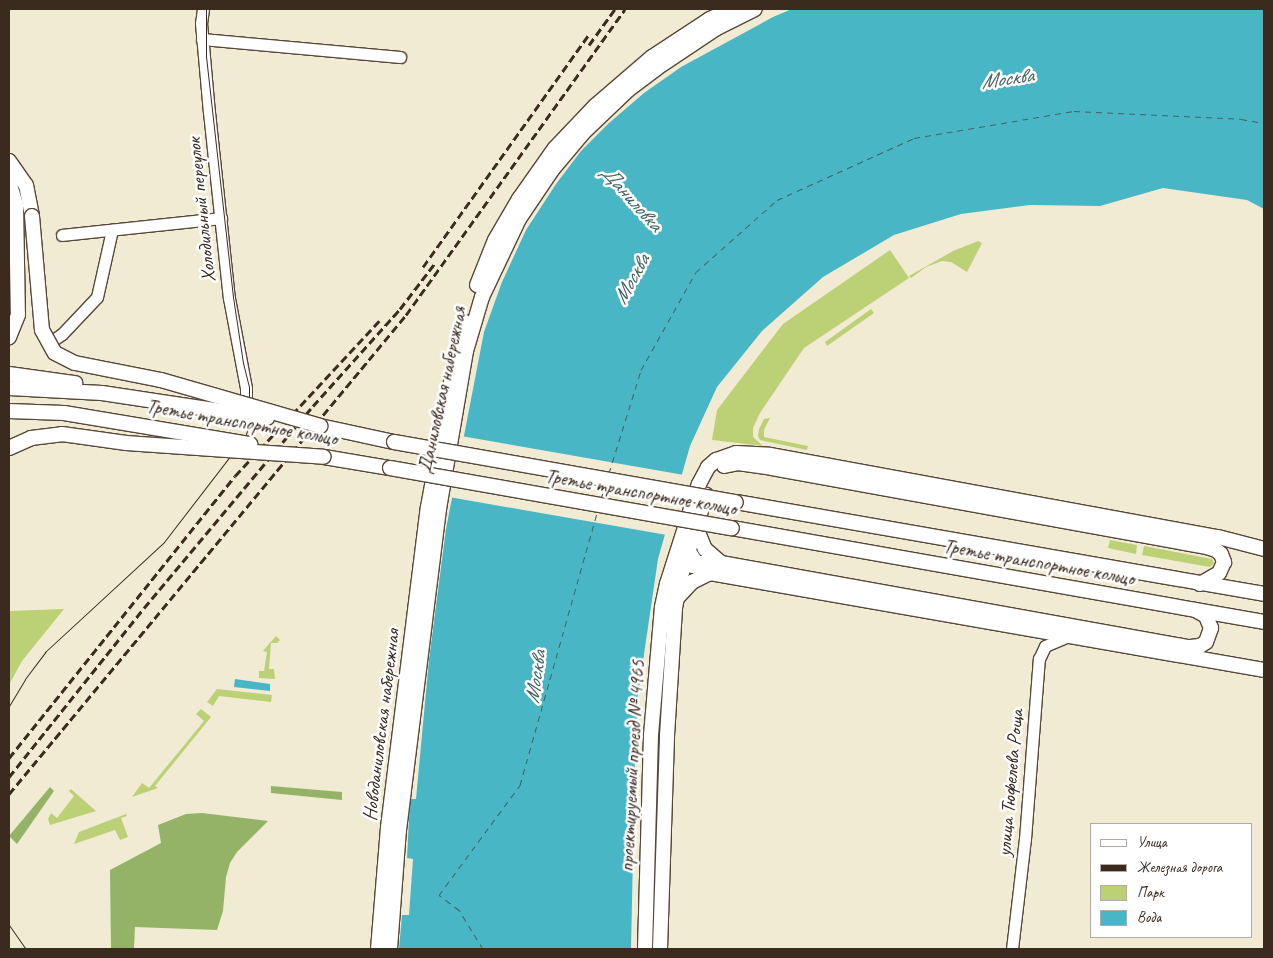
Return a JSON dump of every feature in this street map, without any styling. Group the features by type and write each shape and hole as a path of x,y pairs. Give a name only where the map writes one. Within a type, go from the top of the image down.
{"main road":[{"name":"Даниловская набережная","path":"434,508 457,349 473,294 496,240 519,198 555,148 595,106 652,57 710,19 732,9"},
{"name":"Даниловская набережная","path":"434,508 473,327 492,274 528,203 552,170 583,133 628,90 717,28 755,9"},
{"path":"9,161 23,178 29,195 42,330 55,353 75,363 161,380 320,426"},
{"path":"9,182 16,205 18,315 16,325 9,337"},
{"path":"9,374 69,382 141,398"},
{"name":"Третье транспортное кольцо","path":"9,388 67,389 141,398 320,426 394,442 1264,594"},
{"name":"Третье транспортное кольцо","path":"9,411 73,414 1264,622"},
{"path":"9,448 30,438 62,434 126,442 324,457"},
{"name":"проектируемый проезд № 4965","path":"644,949 655,677 667,584 699,484 708,468 716,460 728,455 752,453 1218,537 1264,549"},
{"path":"667,584 682,572 692,558 696,527 714,472 720,468 738,463 1203,546 1216,550 1221,554 1224,562 1220,573 1200,584"},
{"name":"Новоданиловская набережная","path":"378,949 389,817 434,508"},
{"name":"Новоданиловская набережная","path":"390,949 398,830 434,508"},
{"path":"696,527 705,549 721,563"},
{"path":"683,537 692,558 710,573 1264,670"},
{"path":"692,558 1190,647 1200,646 1206,642 1211,628 1206,616 1195,610"},
{"name":"проектируемый проезд № 4965","path":"660,949 667,736 676,600 682,572"},
{"path":"676,600 692,582 710,573"}],"street":[{"name":"Холодильный переулок","path":"203,9 202,38 221,218 230,298 246,388 246,406"},
{"path":"202,38 400,57"},
{"path":"62,235 221,218"},
{"path":"52,341 62,334 97,297 112,230"},
{"name":"улица Тюфелева Роща","path":"1012,949 1025,838 1040,660 1046,646 1068,636"}],"green space":[{"path":"978,241 982,243 967,272 951,262 942,261 926,267 911,278 909,276 953,251"},
{"path":"890,250 909,278 804,348 760,413 753,428 753,437 763,446 712,440 717,410 783,324"},
{"path":"871,309 874,313 827,346 825,342"},
{"path":"770,418 764,430 764,437 808,446 807,450 760,440 758,436 759,429 764,419"},
{"path":"1110,540 1137,545 1136,554 1108,548"},
{"path":"1144,546 1212,559 1214,563 1210,567 1142,555"},
{"path":"64,609 22,661 9,685 9,611"},
{"path":"276,636 280,640 277,643 271,643 269,669 274,669 275,679 259,678 259,671 264,671 267,652 263,651"},
{"path":"217,689 272,695 271,702 219,696 213,706 207,702"},
{"path":"201,709 211,717 155,786 158,788 132,797 142,783 149,788 204,721 196,714"},
{"path":"271,786 342,792 342,800 271,793"},
{"path":"50,787 54,791 17,844 9,836"},
{"path":"71,789 96,811 50,825 48,819 51,813 57,818 74,796 69,791"},
{"path":"202,813 268,821 237,852 230,863 226,877 223,911 217,930 135,927 134,949 111,949 110,870 161,843 158,825 186,814"},
{"path":"126,814 127,816 121,818 128,837 120,840 115,830 74,844 79,832"}],"water":[{"path":"792,9 1264,9 1264,209 1247,200 1163,188 1100,206 1030,205 961,214 894,235 823,277 762,331 717,387 690,446 658,559 638,695 631,949 399,949 402,915 409,915 413,859 407,858 410,799 416,799 429,660 446,529 484,332 502,282 526,230 556,184 581,151 609,123 644,93 681,67 773,17"},
{"path":"235,679 270,684 270,691 234,687"}],"pier":[{"path":"461,436 684,475 667,535 449,497"}],"ferry route":[{"path":"609,473 641,370 696,272 777,200 914,138 1074,111 1241,119 1264,123"},
{"path":"601,499 605,486"},
{"path":"483,949 459,910 439,895 520,785 598,510"}],"tram line":[{"path":"9,706 25,679 45,652 164,542 245,437 249,425 249,387 243,363 233,297 206,57 206,9"},
{"path":"9,925 26,949"}],"railway":[{"path":"589,45 615,9"},
{"path":"9,794 406,315 625,9"},
{"path":"423,267 590,33"},
{"path":"9,777 144,608 313,406 400,309 435,263"},
{"path":"9,758 235,476 379,321"}],"water label":[{"name":"Москва","path":"1007,78"},
{"name":"Даниловка","path":"632,198"},
{"name":"Москва","path":"631,279"},
{"name":"Москва","path":"535,677"}]}
